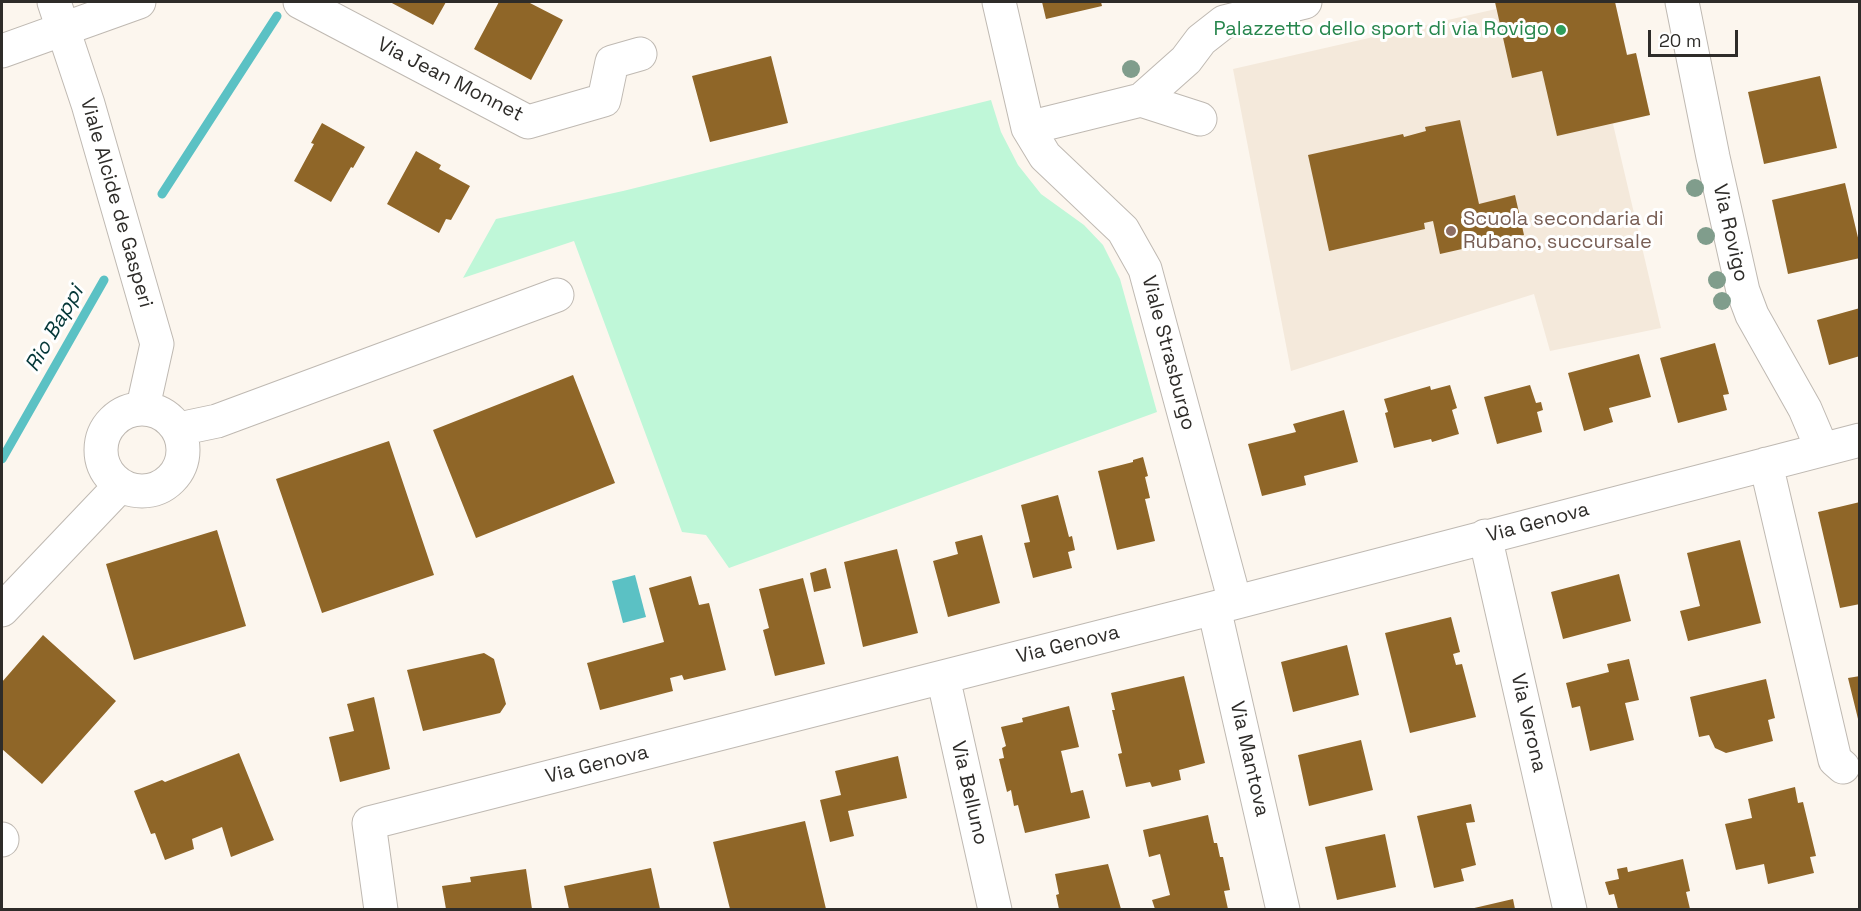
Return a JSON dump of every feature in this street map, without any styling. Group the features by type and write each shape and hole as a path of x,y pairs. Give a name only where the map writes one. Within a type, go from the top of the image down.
{"street":[{"path":"2,51 59,14 139,2"},
{"name":"Via Jean Monnet","path":"300,2 528,122 604,100 626,58"},
{"name":"Viale Strasburgo","path":"999,2 1028,128 1045,156 1123,230 1145,269 1225,605"},
{"path":"1028,128 1141,100 1186,60 1201,40 1224,22 1305,2"},
{"name":"Via Rovigo","path":"1682,2 1743,291 1752,315 1805,409 1822,449"},
{"name":"Viale Alcide de Gasperi","path":"59,14 88,104 157,344 143,407"},
{"path":"1141,100 1200,119"},
{"path":"179,429 216,421 557,295"},
{"path":"143,407 164,413 179,429 184,451 178,472 162,487 141,492 120,486 105,470 99,449 106,428 121,412 143,407"},
{"name":"Via Genova","path":"381,909 369,823 1225,605 1860,440"},
{"path":"1766,464 1835,760 1843,767"},
{"path":"2,610 120,486"},
{"name":"Via Verona","path":"1485,536 1570,909"},
{"name":"Via Mantova","path":"1225,605 1283,909"},
{"name":"Via Belluno","path":"943,677 994,909"}],"shaded area":[{"name":"Scuola secondaria di Rubano, succursale","path":"1495,2 1615,2 1627,54 1636,53 1650,115 1613,124 1661,328 1550,351 1534,294 1291,371 1233,69 1496,9"}],"green space":[{"path":"991,100 1001,132 1018,165 1041,194 1084,225 1103,245 1120,279 1157,412 729,568 706,535 682,532 574,241 463,278 496,219 623,191"}],"water":[{"path":"635,575 646,617 623,623 612,581"}],"building":[{"path":"390,2 446,2 433,25"},
{"path":"499,2 528,2 563,20 531,80 474,49"},
{"path":"1042,2 1101,2 1102,6 1046,19"},
{"path":"1495,2 1615,2 1627,55 1636,53 1650,115 1557,136 1542,71 1512,78"},
{"path":"771,56 788,123 710,142 692,76"},
{"path":"1820,76 1837,148 1764,164 1748,92"},
{"path":"1460,120 1479,204 1515,195 1524,235 1440,254 1433,221 1424,223 1425,229 1329,251 1308,155 1403,134 1404,137 1426,131 1425,127"},
{"path":"322,123 365,147 331,202 294,181 314,144 311,143"},
{"path":"416,151 441,165 439,169 470,186 451,220 446,219 439,233 387,204"},
{"path":"1845,183 1860,246 1860,258 1788,274 1772,200"},
{"path":"1860,308 1860,356 1829,365 1817,320"},
{"path":"1715,343 1729,394 1723,395 1727,410 1678,423 1660,358"},
{"path":"1639,354 1651,397 1609,408 1613,422 1584,431 1568,373"},
{"path":"573,375 615,483 476,538 433,430"},
{"path":"1450,385 1457,408 1452,410 1459,434 1432,442 1431,439 1394,448 1385,413 1388,412 1384,399 1430,386 1431,390"},
{"path":"1530,385 1536,403 1541,402 1543,410 1537,412 1542,432 1497,444 1484,397"},
{"path":"1344,410 1358,462 1304,476 1306,485 1262,496 1248,444 1296,432 1293,424"},
{"path":"389,441 434,575 322,613 276,479"},
{"path":"1143,457 1150,498 1145,499 1155,541 1117,550 1098,471 1133,462"},
{"path":"1058,495 1069,537 1072,536 1075,550 1068,552 1072,568 1033,578 1024,543 1030,542 1021,505"},
{"path":"1860,502 1860,604 1840,608 1818,512"},
{"path":"217,530 246,626 134,660 106,564"},
{"path":"982,535 1000,603 948,617 933,561 958,554 955,542"},
{"path":"1740,540 1761,623 1688,641 1680,611 1700,606 1687,553"},
{"path":"897,549 918,633 863,647 844,562"},
{"path":"826,568 831,588 814,592 810,573"},
{"path":"1619,574 1631,621 1563,639 1551,592"},
{"path":"691,576 699,605 709,603 726,670 684,680 682,675 670,678 673,691 600,710 587,663 664,642 649,588"},
{"path":"803,578 825,664 775,676 763,630 769,628 759,589"},
{"path":"1451,617 1460,652 1453,654 1456,665 1462,664 1476,717 1410,733 1385,633"},
{"path":"43,635 116,701 42,784 2,749 2,682"},
{"path":"1347,645 1359,695 1293,712 1281,662"},
{"path":"484,653 494,659 506,704 500,713 423,731 407,670"},
{"path":"1629,659 1639,700 1625,703 1634,740 1590,751 1580,706 1572,708 1566,683 1609,672 1607,664"},
{"path":"1184,676 1205,763 1179,770 1181,780 1152,787 1150,782 1126,787 1118,754 1122,753 1112,710 1115,710 1111,693"},
{"path":"1860,676 1860,723 1859,723 1848,678"},
{"path":"1766,679 1775,718 1768,720 1773,741 1726,753 1715,748 1709,735 1699,737 1690,697"},
{"path":"374,697 390,769 340,782 329,737 354,731 347,704"},
{"path":"1069,706 1079,747 1061,751 1071,793 1083,790 1090,818 1025,833 1018,805 1014,806 1011,790 1007,792 999,759 1004,758 1002,748 1006,746 1001,727 1023,722 1022,718"},
{"path":"1361,740 1373,790 1309,806 1298,755"},
{"path":"239,753 274,840 231,857 222,827 192,839 194,849 165,860 155,833 151,834 134,791 162,780 165,782"},
{"path":"898,756 907,798 848,811 854,836 830,842 820,800 841,795 835,771"},
{"path":"1795,787 1798,803 1803,802 1816,856 1810,857 1814,873 1768,884 1764,864 1736,870 1725,824 1752,818 1748,799"},
{"path":"1471,804 1475,822 1466,823 1476,865 1461,869 1464,881 1434,888 1417,816"},
{"path":"1208,815 1214,843 1217,843 1220,857 1223,857 1230,890 1224,891 1228,909 1155,909 1152,900 1170,895 1160,854 1149,857 1143,830"},
{"path":"805,821 826,909 730,909 713,842"},
{"path":"1385,834 1396,887 1337,900 1325,847"},
{"path":"1683,859 1690,891 1686,892 1690,909 1618,909 1614,894 1609,895 1605,882 1619,879 1617,869 1627,867 1628,872"},
{"path":"1108,864 1121,909 1059,909 1055,874"},
{"path":"651,868 660,909 569,909 564,886"},
{"path":"526,869 532,909 446,909 442,886 471,882 470,877"},
{"path":"1513,899 1515,909 1470,909"}],"waterway":[{"path":"162,194 277,16"},
{"name":"Rio Bappi","path":"2,459 104,280"}],"place":[{"name":"Palazzetto dello sport di via Rovigo","path":"1561,30"},
{"name":"Scuola secondaria di Rubano, succursale","path":"1451,231"}]}
